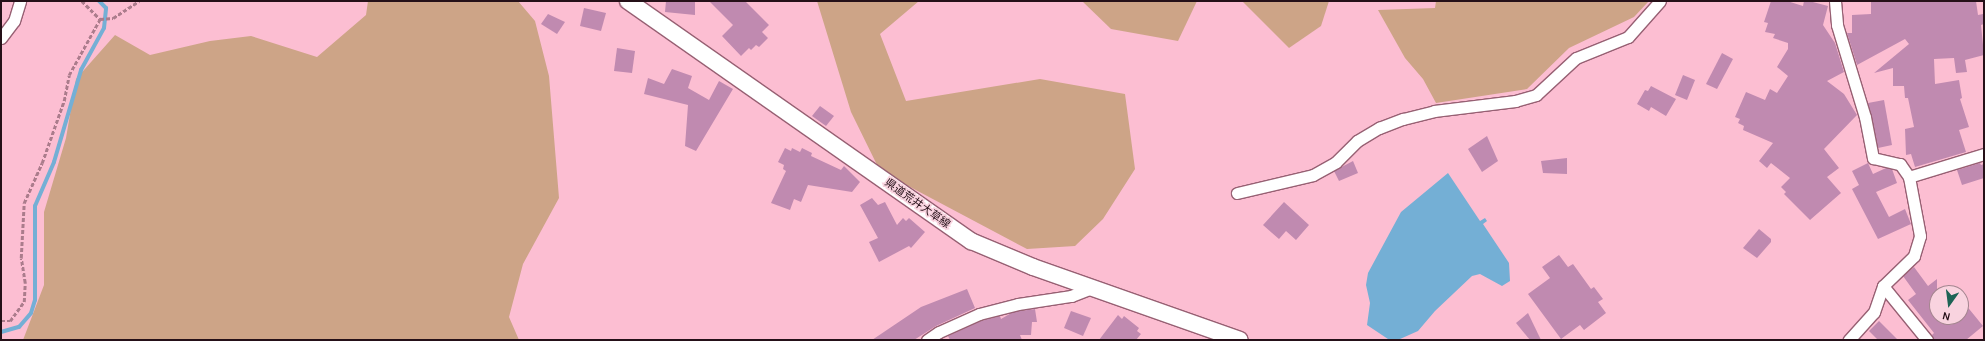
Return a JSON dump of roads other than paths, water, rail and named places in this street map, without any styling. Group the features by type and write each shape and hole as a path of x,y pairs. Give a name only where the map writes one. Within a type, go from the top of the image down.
{"main road":[{"name":"県道荒井大草線","path":"628,1 971,241 1092,288 1240,340"}],"street":[{"path":"1,38 14,21 20,1"},
{"path":"1237,193 1313,175 1336,162 1357,141 1379,128 1403,119 1434,111 1515,101 1536,95 1576,58 1628,38 1660,1"},
{"path":"1835,1 1837,25 1865,117 1873,158 1900,164 1909,177 1920,236 1919,247 1914,256 1883,286 1874,312 1849,340"},
{"path":"1909,177 1984,154"},
{"path":"1883,286 1927,340"},
{"path":"927,340 939,332 979,314 1018,304 1071,296 1092,288"}],"water":[{"path":"1448,173 1480,221 1485,218 1487,221 1483,224 1509,263 1510,281 1502,286 1480,274 1472,276 1435,311 1418,331 1400,339 1388,339 1367,325 1370,303 1366,285 1368,273 1401,212"}],"waterway":[{"path":"1,332 19,327 31,313 35,300 35,206 54,162 81,70 104,28 106,8 99,1"}]}
